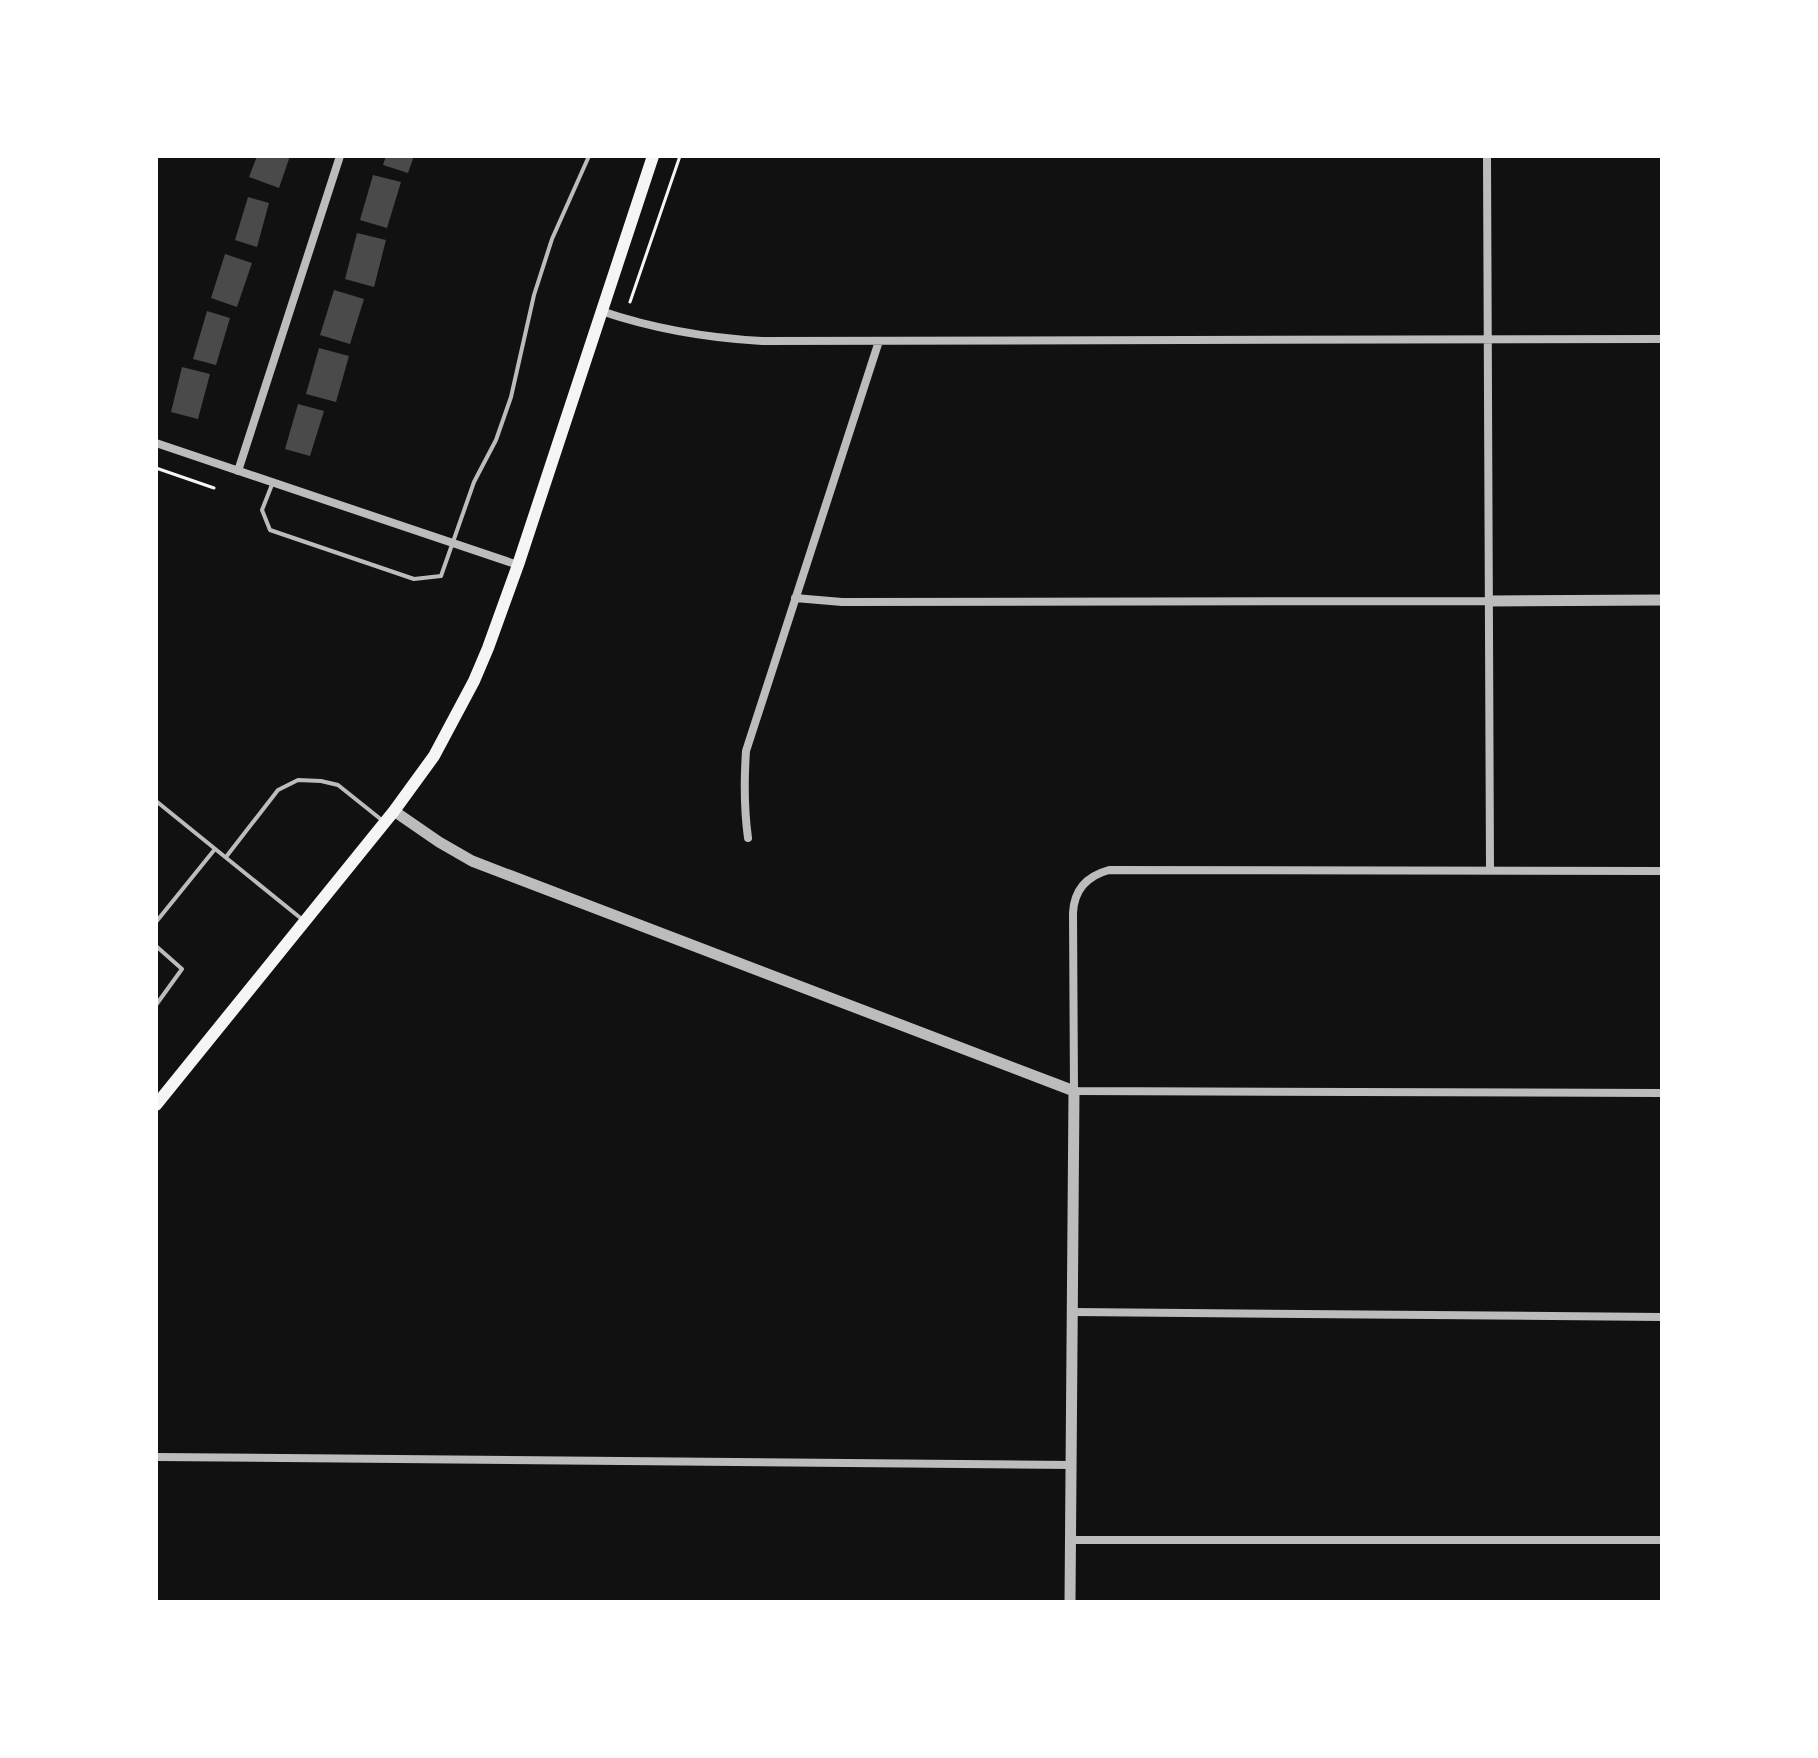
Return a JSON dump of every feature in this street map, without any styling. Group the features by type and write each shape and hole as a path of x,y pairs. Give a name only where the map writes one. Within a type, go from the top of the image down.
{"main road":[{"path":"156,1105 394,811 434,756 474,681 518,565 653,156"}],"street":[{"path":"238,471 340,156"},
{"path":"1487,156 1490,870"},
{"path":"601,311 645,325 718,339 762,341 1662,339"},
{"path":"748,838 743,783 746,751 879,341"},
{"path":"156,443 518,565"},
{"path":"795,598 842,602 1662,600"},
{"path":"394,811 472,861 1074,1091 1662,1093"},
{"path":"1070,1602 1074,905 1076,894 1083,884 1097,873 1109,870 1662,871"},
{"path":"1072,1312 1662,1317"},
{"path":"156,1457 1072,1465"},
{"path":"1071,1540 1662,1540"}],"lane":[{"path":"273,482 262,510 270,530 414,579 441,576 474,482 496,440 511,397 534,295 552,239 589,156"},
{"path":"226,857 278,790 298,780 338,785 385,823"},
{"path":"156,801 305,922"},
{"path":"156,922 215,849"},
{"path":"156,946 182,969 156,1005"}],"path":[{"path":"630,302 680,156"},
{"path":"156,468 214,488"}],"building":[{"path":"257,156 290,156 279,188 249,177"},
{"path":"386,156 414,156 408,173 383,165"},
{"path":"373,175 401,182 387,228 360,220"},
{"path":"248,197 269,203 257,247 235,240"},
{"path":"357,233 386,240 374,287 345,279"},
{"path":"225,254 252,263 237,307 211,298"},
{"path":"334,290 364,299 350,344 320,335"},
{"path":"207,311 230,318 216,365 193,359"},
{"path":"319,348 349,356 336,402 306,394"},
{"path":"182,367 210,374 198,419 171,412"},
{"path":"298,404 324,411 310,456 285,449"}]}
